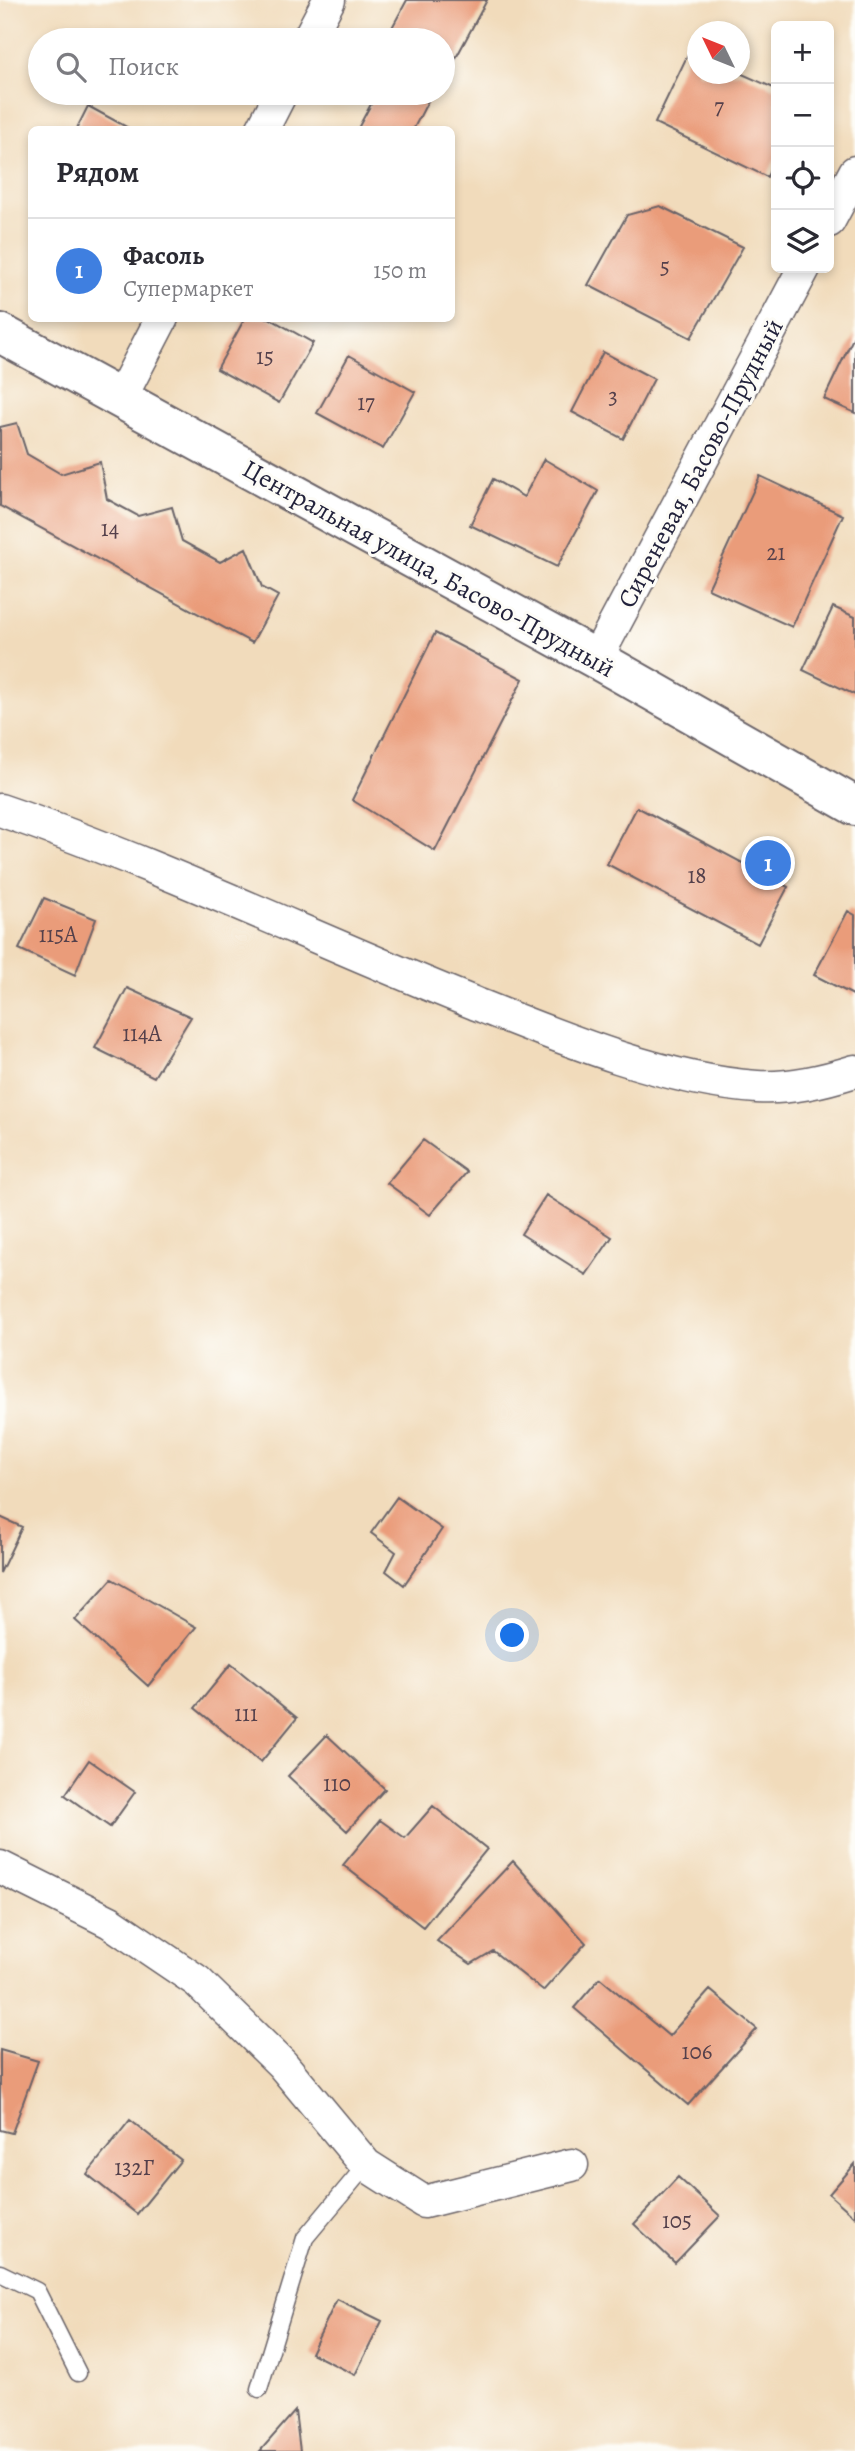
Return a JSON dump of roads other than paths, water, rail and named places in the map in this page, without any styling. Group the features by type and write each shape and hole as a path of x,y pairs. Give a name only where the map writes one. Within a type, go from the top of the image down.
{"street":[{"path":"315,28 330,0"},
{"path":"263,126 275,105"},
{"path":"834,212 855,172"},
{"name":"Сиреневая, Басово-Прудный","path":"596,659 801,273"},
{"path":"120,399 160,322"},
{"name":"Центральная улица, Басово-Прудный","path":"0,333 596,659 855,806"},
{"path":"0,810 138,860 424,983 539,1029 673,1074 758,1087 817,1083 855,1071"},
{"path":"0,1867 110,1922 197,1981 282,2064 366,2165 424,2202 572,2165"}],"lane":[{"path":"260,2389 305,2238 366,2165"},
{"path":"0,2273 37,2291 78,2374"}],"place":[{"name":"Фасоль","path":"768,863"}]}
